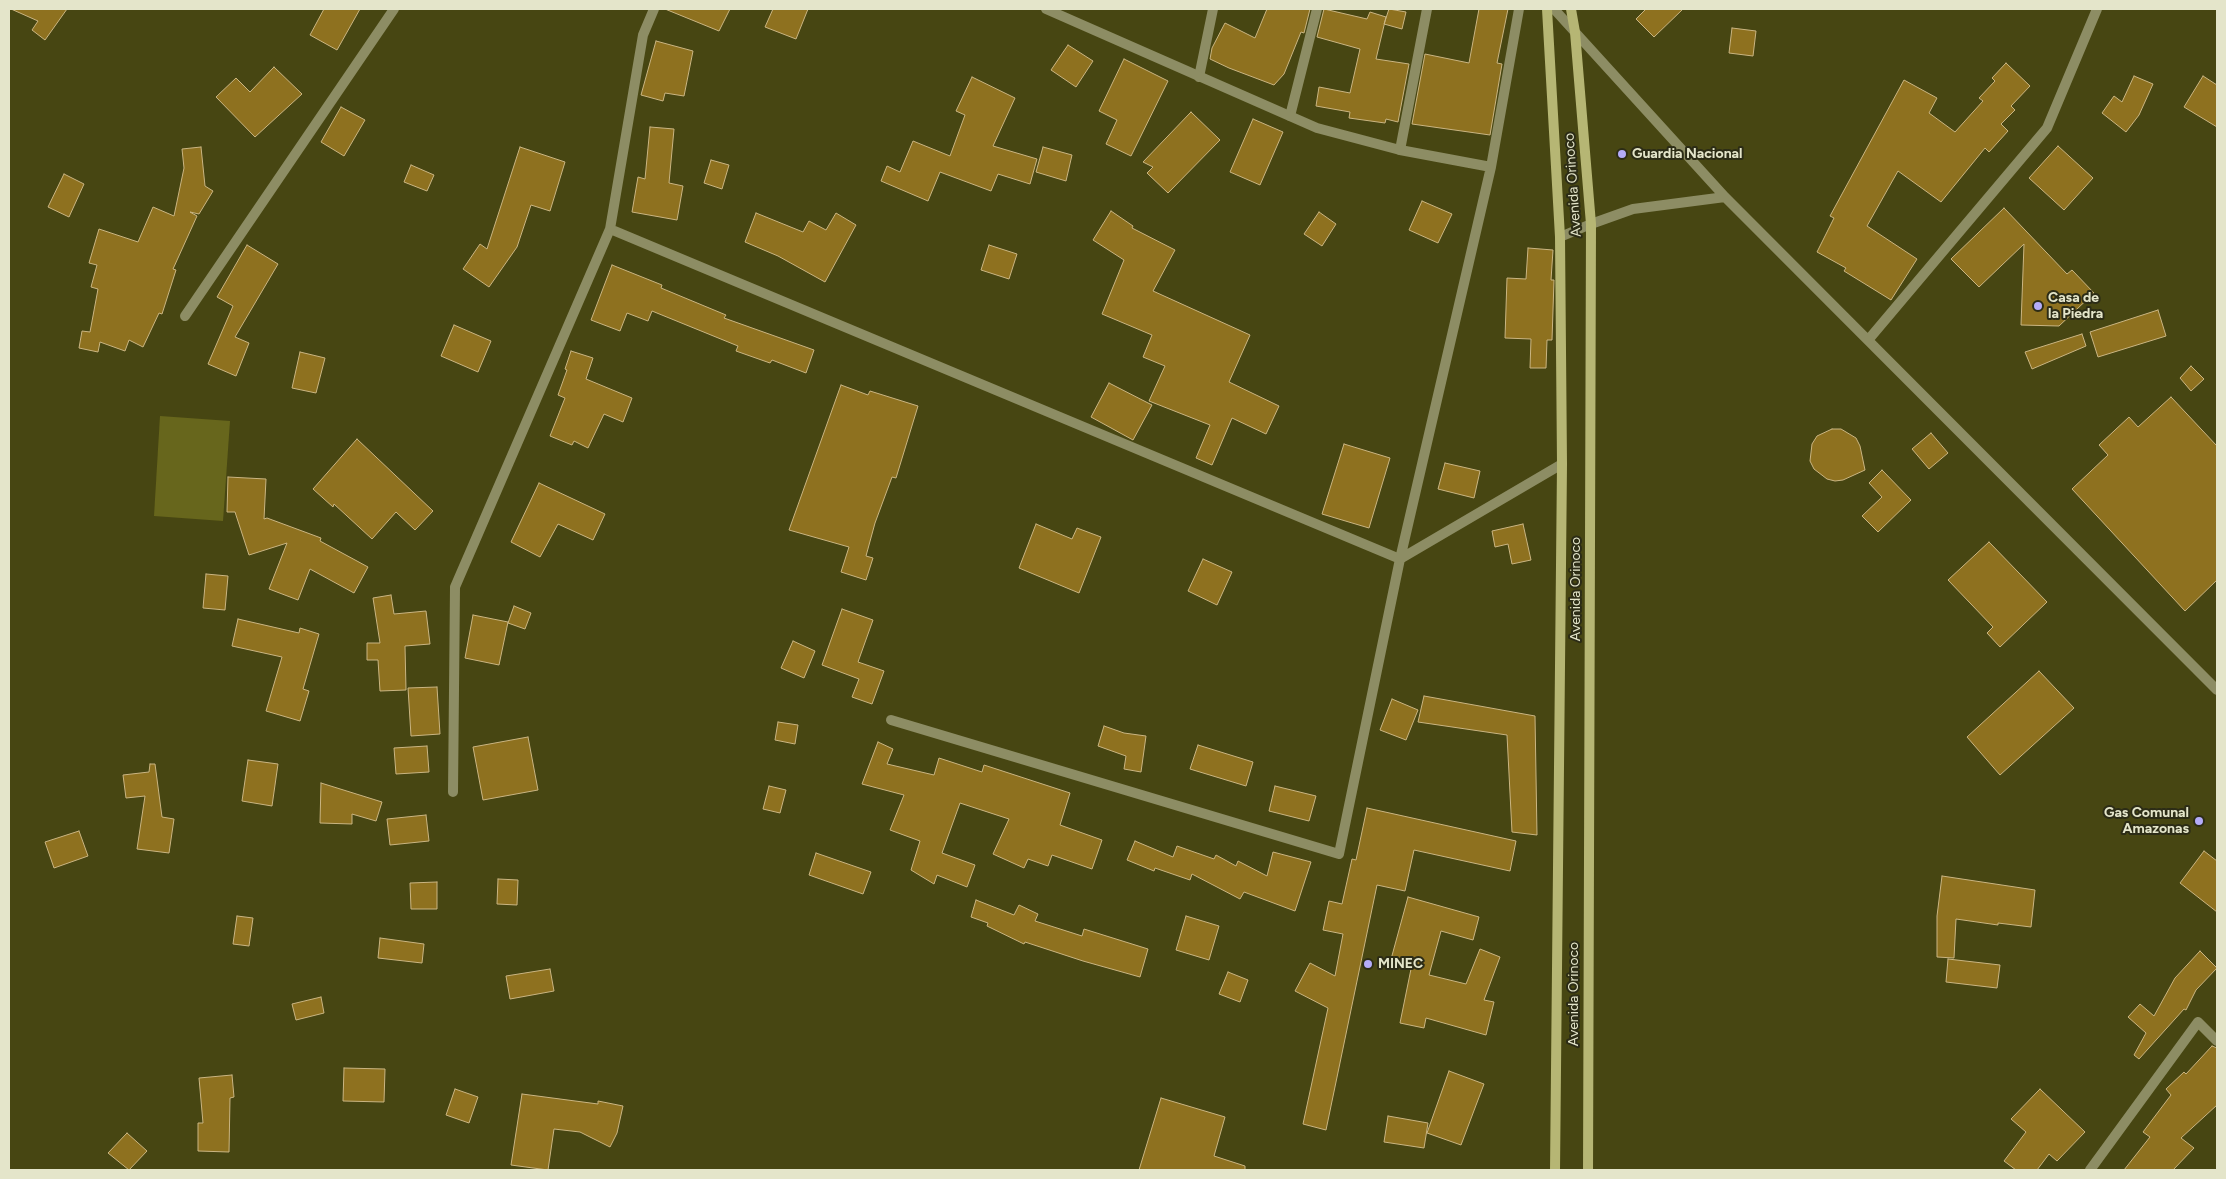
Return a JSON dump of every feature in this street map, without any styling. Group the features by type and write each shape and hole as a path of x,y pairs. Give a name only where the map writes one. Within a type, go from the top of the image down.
{"street":[{"path":"184,316 394,9"},
{"path":"453,792 455,587 610,229 643,35 654,9"},
{"path":"1046,9 1317,128 1400,150 1491,167"},
{"path":"1199,77 1213,9"},
{"path":"1290,116 1317,9"},
{"path":"1400,150 1427,9"},
{"path":"891,720 1339,854 1400,559 1491,167 1519,9"},
{"name":"Avenida Orinoco","path":"1547,9 1560,238 1562,464 1555,1170"},
{"path":"1554,9 1725,197 1869,339 2217,690"},
{"name":"Avenida Orinoco","path":"1571,9 1575,32 1590,224 1588,1170"},
{"path":"1869,339 2047,128 2097,9"},
{"path":"1560,238 1590,224 1633,209 1725,197"},
{"path":"610,229 1400,559"},
{"path":"1400,559 1562,464"},
{"path":"2090,1170 2198,1022 2217,1041"}],"shaded area":[{"path":"160,416 230,421 223,521 154,516"}],"building":[{"path":"11,9 67,9 45,40 32,30 38,21"},
{"path":"324,9 360,9 337,50 310,35"},
{"path":"665,9 730,9 719,31"},
{"path":"773,9 808,9 796,39 765,27"},
{"path":"1267,9 1310,9 1304,33 1301,32 1284,74 1274,85 1210,59 1212,48 1225,23 1255,38"},
{"path":"1324,9 1367,19 1370,12 1386,17 1376,59 1409,64 1398,122 1386,119 1385,123 1349,118 1350,112 1316,106 1319,87 1350,93 1360,49 1317,37"},
{"path":"1389,9 1406,12 1402,29 1384,24"},
{"path":"1479,9 1508,9 1497,63 1502,64 1490,135 1412,124 1425,54 1469,63"},
{"path":"1646,9 1683,9 1654,37 1636,19"},
{"path":"1732,28 1756,31 1753,56 1729,53"},
{"path":"656,41 693,51 684,96 665,93 663,101 641,95"},
{"path":"1068,45 1093,61 1076,87 1051,70"},
{"path":"1124,59 1168,81 1131,156 1106,144 1117,120 1099,111"},
{"path":"2006,63 2030,86 2011,106 2015,110 2001,124 2008,131 1989,152 1985,148 1941,202 1898,171 1867,226 1917,259 1891,300 1844,271 1846,268 1817,252 1834,218 1830,216 1904,80 1937,98 1929,113 1955,132 1983,101 1979,98 1995,81 1992,78"},
{"path":"274,67 302,94 255,137 216,97 236,78 250,92"},
{"path":"2134,76 2153,84 2139,115 2126,132 2102,113 2114,96 2122,102"},
{"path":"2203,76 2217,85 2217,127 2184,107"},
{"path":"972,77 1015,98 993,146 1037,159 1030,184 998,174 991,191 940,172 928,201 881,181 887,166 900,172 913,141 950,156 965,115 956,111"},
{"path":"341,107 365,120 344,156 321,142"},
{"path":"1191,112 1220,140 1168,193 1147,173 1153,167 1143,162"},
{"path":"1253,119 1283,132 1260,185 1230,172"},
{"path":"650,127 674,129 669,183 683,186 677,220 632,212 638,177 645,179"},
{"path":"2058,146 2093,178 2064,210 2029,178"},
{"path":"201,147 205,186 213,191 199,214 190,212 197,216 173,269 176,270 162,314 159,313 143,347 129,340 125,351 100,342 98,352 79,348 82,331 90,332 98,289 91,287 97,265 89,263 99,229 138,242 153,207 174,216 184,168 182,149"},
{"path":"520,147 565,162 550,211 531,205 517,247 489,287 463,269 480,244 487,249"},
{"path":"1043,147 1072,155 1066,181 1036,172"},
{"path":"711,160 729,165 722,189 704,183"},
{"path":"411,165 434,175 427,191 404,182"},
{"path":"64,174 84,184 69,217 48,207"},
{"path":"1422,201 1452,214 1438,243 1409,230"},
{"path":"2004,208 2067,274 2072,270 2094,293 2059,326 2021,325 2024,244 1979,287 1951,259"},
{"path":"1111,211 1133,226 1132,228 1175,250 1153,291 1250,335 1229,382 1279,406 1266,434 1232,418 1212,465 1196,458 1210,425 1149,401 1165,366 1143,357 1152,335 1102,314 1124,260 1093,240"},
{"path":"1319,212 1336,224 1322,246 1304,234"},
{"path":"756,213 803,232 809,221 826,230 836,213 856,225 825,282 778,256 745,242"},
{"path":"247,245 278,264 235,337 249,343 236,376 208,364 233,306 217,297"},
{"path":"989,245 1017,254 1009,279 981,270"},
{"path":"1528,248 1553,250 1551,280 1554,280 1552,340 1547,340 1546,368 1530,368 1531,339 1505,338 1507,278 1526,279"},
{"path":"612,265 662,285 661,288 726,315 724,318 814,350 806,373 772,360 770,363 736,351 738,346 652,311 648,321 627,313 620,331 591,320"},
{"path":"2158,310 2166,336 2098,357 2090,332"},
{"path":"454,325 491,341 478,372 441,356"},
{"path":"2082,334 2086,346 2032,369 2025,352"},
{"path":"571,351 593,358 586,379 632,398 623,422 604,414 588,448 574,441 572,445 550,436 565,398 558,395 567,370 565,369"},
{"path":"300,352 325,358 316,393 292,388"},
{"path":"2191,366 2204,379 2191,391 2180,378"},
{"path":"1109,383 1152,405 1133,440 1091,417"},
{"path":"841,385 868,395 870,391 918,406 896,478 892,477 875,523 866,556 873,558 866,580 841,572 849,547 789,530"},
{"path":"2171,397 2217,446 2217,580 2185,611 2072,489 2108,455 2099,445 2129,417 2138,427"},
{"path":"1832,429 1841,429 1856,438 1860,446 1865,470 1843,480 1835,481 1827,479 1814,469 1810,461 1812,444 1817,436"},
{"path":"1931,433 1948,453 1929,469 1912,449"},
{"path":"357,439 433,511 415,530 396,512 372,539 334,504 333,507 313,489"},
{"path":"1344,444 1390,458 1369,528 1322,514"},
{"path":"1445,463 1480,471 1474,498 1438,489"},
{"path":"1882,470 1911,500 1878,532 1862,516 1882,497 1869,483"},
{"path":"228,477 266,479 264,519 267,518 321,538 320,541 368,567 354,593 310,569 298,600 269,589 287,543 249,555 235,512 227,512"},
{"path":"539,483 605,514 593,540 558,524 540,557 511,542"},
{"path":"1036,524 1072,539 1077,528 1101,537 1079,593 1019,568"},
{"path":"1523,524 1531,560 1512,564 1508,544 1495,547 1492,531"},
{"path":"1989,542 2047,602 2000,647 1987,633 1993,627 1948,580"},
{"path":"1203,559 1232,572 1217,605 1188,591"},
{"path":"206,574 228,576 225,610 203,608"},
{"path":"391,595 394,614 426,611 430,644 405,646 406,690 380,691 378,660 367,660 367,643 380,643 373,598"},
{"path":"514,606 531,613 525,629 508,623"},
{"path":"842,609 873,620 858,662 884,671 872,704 852,697 859,679 822,665"},
{"path":"473,615 508,622 499,665 465,658"},
{"path":"238,619 299,633 300,628 319,634 303,689 309,691 300,721 266,711 282,657 232,646"},
{"path":"793,641 815,651 804,678 781,668"},
{"path":"2039,671 2074,708 2000,775 1967,737"},
{"path":"437,687 440,734 411,736 408,688"},
{"path":"1424,696 1535,716 1537,835 1512,832 1507,735 1418,722"},
{"path":"1392,699 1418,710 1406,740 1380,730"},
{"path":"778,722 798,725 795,744 775,740"},
{"path":"1104,726 1124,733 1146,736 1141,772 1124,769 1126,756 1098,746"},
{"path":"528,737 538,790 483,800 473,747"},
{"path":"878,742 893,749 887,764 934,775 939,758 982,772 984,765 1070,793 1060,825 1102,840 1092,869 1052,855 1048,866 1028,859 1024,868 993,854 1009,819 960,803 942,853 975,865 967,887 937,875 934,884 911,870 920,841 890,830 904,795 862,784"},
{"path":"1198,745 1253,762 1246,786 1190,769"},
{"path":"427,746 429,772 396,774 394,748"},
{"path":"248,760 278,764 272,806 242,801"},
{"path":"150,764 155,764 162,817 174,819 169,853 137,849 145,796 126,798 123,775 149,772"},
{"path":"321,783 382,802 376,821 352,814 352,824 320,823"},
{"path":"769,786 786,790 780,813 763,809"},
{"path":"1275,786 1316,796 1309,821 1269,811"},
{"path":"1367,808 1516,841 1510,871 1414,850 1405,891 1377,885 1326,1130 1303,1124 1328,1008 1295,991 1310,963 1335,976 1343,934 1323,930 1329,901 1342,904 1352,859 1356,860"},
{"path":"426,815 429,841 390,845 387,819"},
{"path":"79,831 88,856 54,868 45,842"},
{"path":"1135,841 1173,857 1177,846 1214,859 1216,855 1236,866 1238,861 1267,876 1273,852 1311,862 1295,911 1244,892 1240,899 1192,874 1190,880 1155,868 1154,871 1127,860"},
{"path":"2204,851 2217,861 2217,912 2180,883"},
{"path":"816,853 871,872 863,894 809,875"},
{"path":"1942,876 2035,890 2031,927 1998,923 1998,925 1956,919 1954,958 1937,957 1937,916"},
{"path":"498,879 518,880 517,905 497,904"},
{"path":"437,882 437,909 411,909 410,883"},
{"path":"1408,897 1479,917 1473,940 1441,931 1429,975 1466,984 1480,949 1500,957 1484,1000 1494,1002 1486,1035 1426,1018 1424,1028 1400,1023 1411,969 1390,963"},
{"path":"976,900 1014,915 1019,905 1038,914 1035,921 1082,936 1084,929 1148,949 1140,977 1025,942 1024,944 987,926 988,923 971,917"},
{"path":"237,916 253,918 249,946 233,944"},
{"path":"1186,916 1219,926 1209,960 1176,950"},
{"path":"380,938 424,944 422,963 378,958"},
{"path":"2200,951 2217,968 2196,990 2186,1010 2184,1009 2139,1059 2134,1055 2146,1033 2128,1017 2140,1004 2154,1016 2175,978"},
{"path":"1948,959 2000,965 1997,988 1946,982"},
{"path":"550,969 554,991 510,999 506,976"},
{"path":"1228,972 1248,980 1240,1002 1219,994"},
{"path":"321,997 324,1013 296,1020 292,1004"},
{"path":"2212,1046 2217,1048 2217,1105 2181,1138 2194,1148 2173,1170 2124,1170 2150,1137 2143,1132 2171,1095 2166,1089 2184,1072 2186,1074"},
{"path":"344,1068 385,1069 384,1102 343,1101"},
{"path":"1449,1071 1484,1084 1461,1145 1427,1133"},
{"path":"232,1075 234,1097 230,1098 229,1152 198,1151 198,1123 203,1123 199,1078"},
{"path":"455,1089 478,1097 469,1123 446,1115"},
{"path":"2040,1089 2085,1132 2057,1161 2049,1154 2037,1170 2016,1170 2004,1161 2026,1132 2011,1119"},
{"path":"522,1094 598,1104 598,1101 623,1106 617,1133 610,1147 580,1132 554,1129 548,1170 511,1165"},
{"path":"1161,1098 1225,1117 1214,1156 1245,1166 1245,1170 1139,1170"},
{"path":"1388,1116 1428,1123 1424,1148 1384,1142"},
{"path":"127,1133 147,1151 129,1170 108,1153"}],"place":[{"name":"Guardia Nacional","path":"1622,154"},
{"name":"Casa de la Piedra","path":"2038,306"},
{"name":"Gas Comunal Amazonas","path":"2199,821"},
{"name":"MINEC","path":"1368,964"}]}
